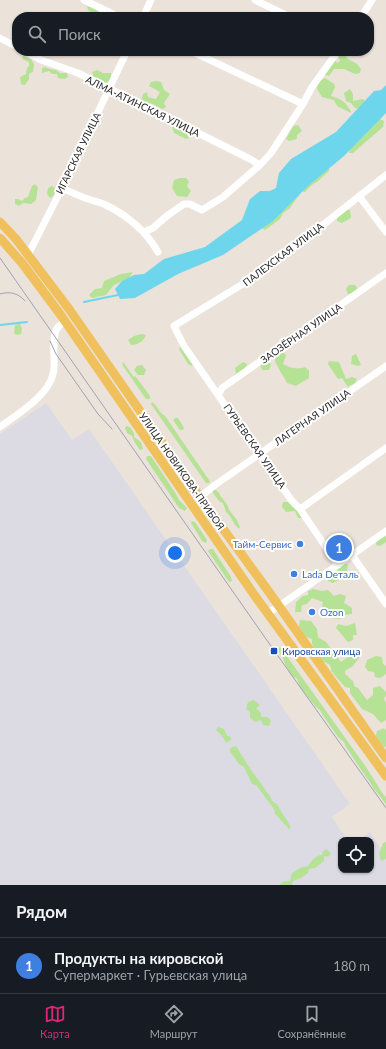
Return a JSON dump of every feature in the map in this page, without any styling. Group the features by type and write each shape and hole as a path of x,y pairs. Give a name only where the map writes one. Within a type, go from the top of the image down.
{"main road":[{"name":"УЛИЦА НОВИКОВА-ПРИБОЯ","path":"0,222 28,254 73,315 386,758"},
{"name":"УЛИЦА НОВИКОВА-ПРИБОЯ","path":"0,238 22,263 66,321 268,614 386,776"}],"street":[{"path":"84,0 109,12"},
{"path":"145,12 151,0"},
{"path":"255,0 280,12"},
{"path":"364,12 372,0"},
{"path":"0,38 12,44"},
{"name":"АЛМА-АТИНСКАЯ УЛИЦА","path":"33,56 78,73 260,165"},
{"name":"ИГАРСКАЯ УЛИЦА","path":"28,254 62,188 125,56"},
{"path":"202,56 303,104"},
{"path":"144,232 153,228 184,204 190,204 202,210 223,197 260,165 271,153 303,104 317,78 334,56"},
{"name":"ПАЛЕХСКАЯ УЛИЦА","path":"174,326 246,282 300,243 386,175"},
{"path":"62,188 104,204 132,221 144,232 154,244 158,252"},
{"path":"359,196 386,232"},
{"name":"ЗАОЗЁРНАЯ УЛИЦА","path":"218,394 222,388 386,273"},
{"path":"0,428 44,392 50,382 54,367 55,333 58,327 66,321"},
{"name":"ГУРЬЕВСКАЯ УЛИЦА","path":"174,326 184,346 338,564"},
{"name":"ЛАГЕРНАЯ УЛИЦА","path":"200,496 386,366"},
{"path":"300,509 386,448"},
{"path":"268,614 386,531"},
{"path":"352,555 386,604"}],"shaded area":[{"path":"46,403 72,440 89,429 350,804 332,817 345,837 338,837 338,873 374,873 374,838 386,856 386,885 0,885 0,434"},
{"path":"370,832 373,837 363,837"}],"green space":[{"path":"87,6 94,8 98,12 91,12 88,10"},
{"path":"23,56 31,59 34,64 33,72 29,74 29,79 25,85 21,84 20,77 26,74 29,62 22,59"},
{"path":"338,56 346,56 357,64 361,69 360,73 355,74 344,69 334,69 329,76 325,75 324,69 335,60 337,63 340,61"},
{"path":"45,67 56,70 60,73 67,73 68,77 64,79 58,78 57,74 52,74 49,71 42,73 42,68"},
{"path":"97,70 103,73 111,73 112,79 106,83 94,78 92,72"},
{"path":"325,78 334,84 335,87 331,96 343,101 351,113 337,106 334,100 322,97 317,89 318,82"},
{"path":"151,82 161,82 164,90 170,94 164,103 166,107 162,109 153,104 141,101 143,94 147,92 148,97 156,99 160,92 149,86"},
{"path":"350,89 353,94 353,101 363,99 366,102 361,109 355,108 351,103 346,101 344,93"},
{"path":"378,118 384,121 383,127 353,153 349,153 350,147"},
{"path":"176,125 191,132 191,137 186,139 174,133 172,127"},
{"path":"298,125 302,131 297,135 297,139 289,141 286,139 293,126"},
{"path":"329,164 329,171 305,192 301,191"},
{"path":"186,178 189,182 187,186 191,191 187,197 177,196 172,188 174,180"},
{"path":"35,184 38,187 36,200 31,204 23,203 19,206 15,204 15,199 22,201 28,197 32,186"},
{"path":"52,186 55,188 54,195 50,198 47,194 48,188"},
{"path":"297,192 300,194 289,209 283,213 280,219 265,230 262,228"},
{"path":"346,210 350,210 351,218 342,223 337,221 337,217"},
{"path":"133,272 129,278 114,285 106,295 92,298 89,295 95,289 102,288 104,281 121,274"},
{"path":"349,285 355,285 357,288 354,293 348,294 346,289"},
{"path":"20,324 22,329 21,334 17,335 14,333 15,325"},
{"path":"142,334 146,335 142,341 131,345 128,340 134,336"},
{"path":"180,346 183,346 194,361 192,366 188,364 179,349"},
{"path":"281,350 286,355 283,364 294,368 305,367 309,371 309,378 296,386 287,383 275,360 276,354"},
{"path":"356,354 361,365 358,366 351,364 352,356"},
{"path":"264,361 269,361 271,365 269,370 262,370 260,364"},
{"path":"329,361 339,362 346,379 352,377 357,379 355,383 348,387 342,378 338,379 328,364"},
{"path":"122,362 133,376 136,377 150,396 150,399 146,399 123,366"},
{"path":"243,362 247,364 246,367 243,374 236,382 232,378 236,373 235,368"},
{"path":"142,365 146,370 144,375 138,375 134,370 137,366"},
{"path":"152,402 165,416 210,483 206,483 151,404"},
{"path":"178,418 184,428 183,430 180,430 173,420"},
{"path":"126,426 130,427 134,433 134,437 141,442 143,449 140,450 132,436 127,433 125,428"},
{"path":"147,456 151,456 179,500 187,508 185,511 179,508 146,459"},
{"path":"213,490 216,490 219,493 228,506 229,510 237,520 240,527 239,529 226,512 223,503 220,502 213,493"},
{"path":"283,502 288,502 298,510 302,518 298,518 295,511 286,512 282,507"},
{"path":"192,521 195,522 207,540 206,543 202,541 191,523"},
{"path":"384,535 386,537 386,542 380,546 376,545 376,540"},
{"path":"213,549 232,581 229,582 208,551"},
{"path":"344,563 348,565 347,571 342,573 341,579 333,583 328,581 327,575 331,571 337,572 339,567"},
{"path":"313,589 322,591 328,590 334,596 340,594 346,596 344,603 352,608 352,614 345,615 340,619 330,618 322,607 323,602 312,598 307,604 302,605 301,612 295,612 296,602 303,596 308,595 308,591"},
{"path":"300,620 311,621 317,629 318,637 326,642 341,662 352,654 352,649 360,648 361,655 353,666 345,671 345,674 353,681 354,686 358,688 367,700 373,695 373,688 380,686 386,692 384,699 386,703 386,720 381,723 373,714 362,709 350,693 350,688 345,687 332,672 330,665 321,660 312,644 312,639 306,637 299,627"},
{"path":"355,623 357,635 353,635 353,640 348,642 336,628 338,624 346,626"},
{"path":"276,647 281,648 366,767 386,797 386,805 373,788 344,742 338,737 320,710 300,687 297,679 291,675"},
{"path":"376,656 382,657 383,664 386,666 386,674 380,678 375,677 374,672 368,671 365,667 367,660"},
{"path":"254,700 260,705 256,708 261,713 261,717 267,717 271,720 269,726 263,725 261,720 255,722 250,718 250,712 246,709 248,702"},
{"path":"218,727 224,729 227,736 231,737 231,740 226,743 223,737 216,730"},
{"path":"384,728 386,730 386,747 383,746 376,736 377,731"},
{"path":"236,746 251,770 269,794 272,801 277,804 291,828 289,829 275,814 274,809 256,785 252,784 244,767 239,764 229,750"},
{"path":"386,842 386,859 381,861 379,854 383,843"},
{"path":"327,849 331,854 328,857 324,856 324,861 315,868 309,869 308,873 293,881 292,885 279,885 284,881 290,881 292,873 302,867 308,866 314,859 322,855 323,851"}],"water":[{"path":"386,85 386,113 344,156 308,186 273,221 223,255 178,274 135,298 120,299 115,289 122,281 134,275 144,274 164,259 205,247 242,220 250,199 260,191 270,191 276,188 279,173 291,159 336,132 374,91 381,90"}],"waterway":[{"path":"84,302 118,295"},
{"path":"0,325 27,322"}],"tram line":[{"path":"0,258 386,808"},
{"path":"0,294 14,293 25,301"},
{"path":"50,341 56,354 98,414 112,429"}],"place":[{"name":"Тайм-Сервис","path":"300,544"},
{"name":"Продукты на кировской","path":"339,548"},
{"name":"Lada Dеталь","path":"294,574"},
{"name":"Ozon","path":"312,612"},
{"name":"Кировская улица","path":"274,651"}]}
